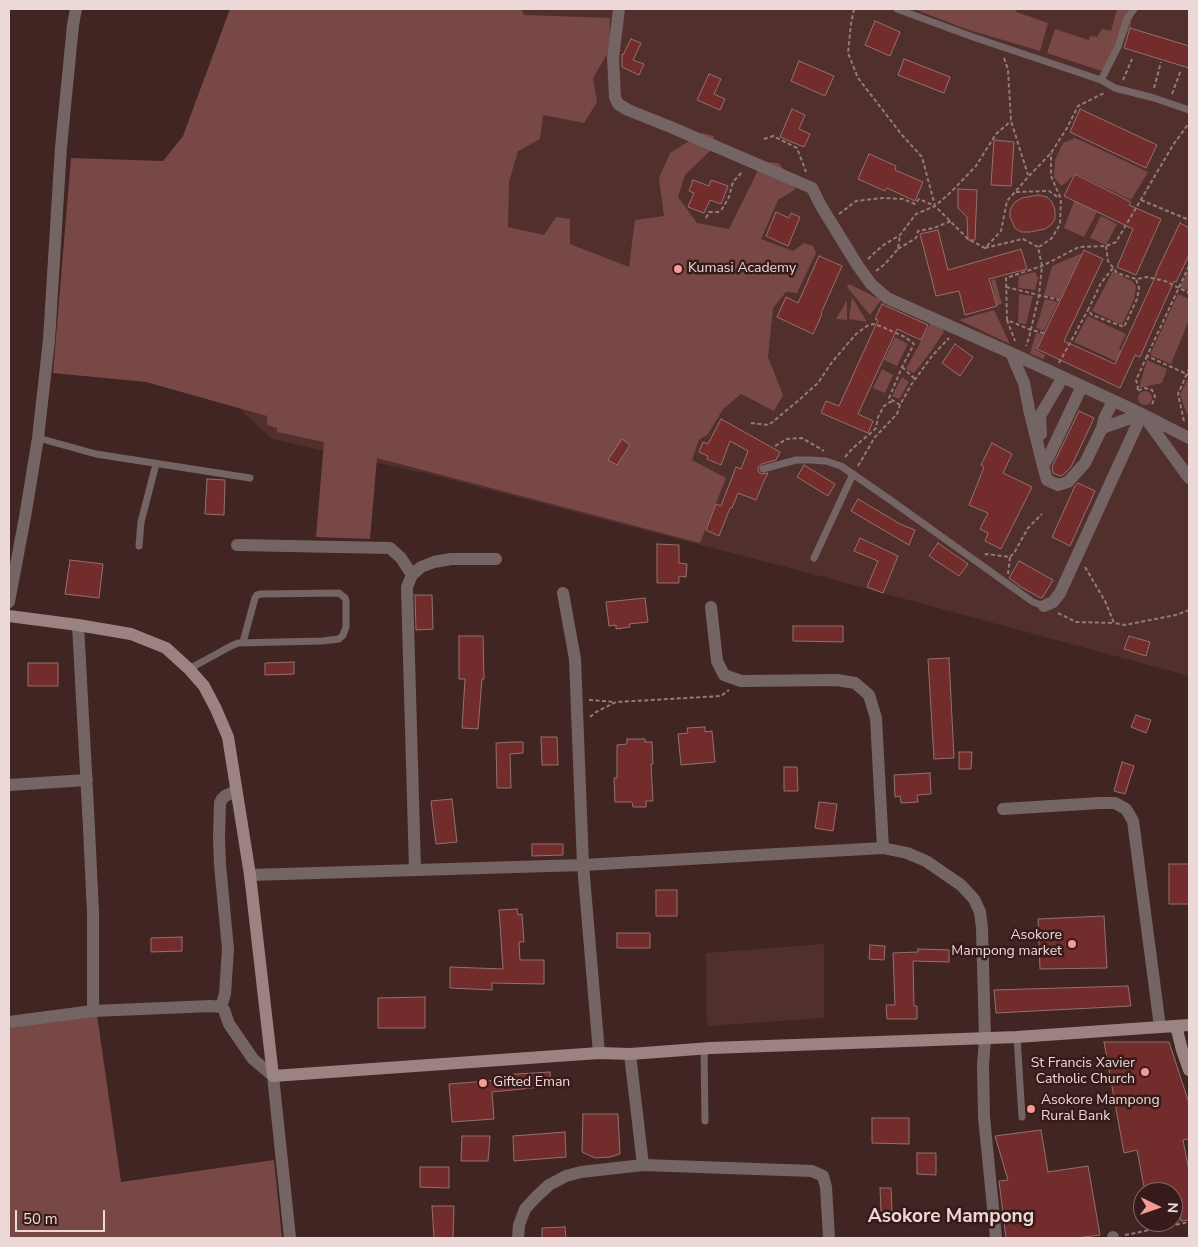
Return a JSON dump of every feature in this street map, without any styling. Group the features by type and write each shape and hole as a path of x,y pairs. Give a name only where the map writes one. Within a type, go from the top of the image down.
{"street":[{"path":"9,602 38,438 49,340 61,148 76,9"},
{"path":"620,9 613,58 615,97 618,104 628,110 812,188 821,206 864,274 871,284 887,298 1016,355 1142,414 1188,438"},
{"path":"1016,355 1047,480 1058,485 1068,482 1085,463 1113,401"},
{"path":"1043,466 1040,416 1058,375"},
{"path":"1043,466 1050,456 1082,386"},
{"path":"1102,428 1142,414"},
{"path":"1142,414 1189,478"},
{"path":"1044,606 1053,602 1060,593 1142,414"},
{"path":"237,545 390,548 401,558 412,575"},
{"path":"415,870 407,587 412,575 421,567 434,562 451,559 496,559"},
{"path":"564,592 575,659 583,865 599,1053"},
{"path":"711,607 717,661 724,676 740,681 837,680 855,683 869,695 876,718 883,848"},
{"path":"9,616 131,634 166,648 204,686 216,709 228,737 250,876 290,1238"},
{"path":"78,625 92,904 93,1010"},
{"path":"9,785 87,780"},
{"path":"221,1007 225,994 228,949 220,865 220,803 222,798 236,791"},
{"path":"1003,809 1100,803 1114,803 1126,809 1133,821 1160,1027"},
{"path":"250,876 583,865 883,848 907,853 926,861 961,886 974,899 980,912 985,1038 983,1065 984,1117 996,1238"},
{"path":"9,1022 93,1010 221,1007 229,1024 253,1059 273,1076 599,1053 630,1054 704,1048 1017,1037 1189,1025"},
{"path":"1176,1026 1189,1070"},
{"path":"630,1054 643,1165"},
{"path":"518,1238 519,1225 525,1209 549,1185 566,1176 580,1172 643,1165 812,1171 823,1176 826,1187 829,1238"}],"lane":[{"path":"897,9 1101,80 1115,88 1154,98 1189,110"},
{"path":"1101,80 1118,48 1127,19 1134,9"},
{"path":"38,438 96,454 250,478"},
{"path":"763,469 796,460 810,460 839,465 1033,602 1044,606"},
{"path":"139,546 141,522 156,464"},
{"path":"814,558 853,474"},
{"path":"189,669 230,646 244,642 339,639 346,627 345,598 338,593 257,595 244,642"},
{"path":"1017,1037 1022,1117"},
{"path":"704,1048 704,1122"}],"path":[{"path":"854,9 848,53 858,78 902,135 922,157 935,206"},
{"path":"1001,46 1008,70 1011,120 1029,176"},
{"path":"985,248 1001,231 1007,201 1051,153 1078,106 1115,88 1123,81 1132,59"},
{"path":"1154,98 1154,90 1161,62"},
{"path":"1168,103 1181,70"},
{"path":"864,274 870,256 900,235 916,214 935,206 976,166 996,134 1011,120"},
{"path":"1016,355 1007,320 1006,278 1042,266 1078,247 1106,246 1116,242 1173,145 1189,122"},
{"path":"764,139 773,136 797,148 812,188"},
{"path":"1038,247 1052,238 1060,224 1061,200 1050,176 1051,153"},
{"path":"706,218 709,212 718,212 722,209 729,197 733,182 754,164"},
{"path":"1015,192 1049,192 1061,200"},
{"path":"830,220 856,201 883,198 903,199 915,204 919,199 935,206 968,239 985,248 1023,239 1038,247"},
{"path":"1141,200 1189,220"},
{"path":"864,274 885,264 898,249 916,238 918,231 934,228 951,221"},
{"path":"898,249 900,235"},
{"path":"1106,246 1108,261 1117,272 1136,280 1147,277 1165,281 1189,293"},
{"path":"1016,355 1031,330 1039,294 1042,266 1038,247"},
{"path":"1142,414 1152,404 1155,396 1152,390 1145,388 1137,391 1136,380 1189,266"},
{"path":"1058,375 1100,283 1113,268"},
{"path":"1088,310 1092,315 1124,327 1136,300 1139,288 1136,280"},
{"path":"1006,287 1059,300"},
{"path":"1007,320 1044,333"},
{"path":"752,423 769,425 818,383 832,362 856,334 873,324 905,337 914,344 889,398 900,405"},
{"path":"853,474 875,436 898,414 900,405 915,379 932,356 958,329"},
{"path":"1147,356 1188,375"},
{"path":"902,367 915,379"},
{"path":"1188,438 1178,394 1189,370"},
{"path":"775,446 787,439 802,438 822,449 839,465 853,448 876,428 878,417 884,406 890,402 900,405"},
{"path":"1007,584 1010,557 1028,528 1042,514"},
{"path":"977,561 986,554 1010,557"},
{"path":"1076,558 1082,562 1105,601 1114,623"},
{"path":"1044,606 1076,622 1125,625 1176,615 1189,610"},
{"path":"576,699 616,702 721,696 740,681"},
{"path":"577,726 596,712 616,702"},
{"path":"1113,1238 1189,1222"}],"shaded area":[{"path":"230,9 521,9 524,15 610,18 609,51 593,78 597,102 584,123 543,115 540,139 518,151 509,182 508,227 544,235 556,217 570,219 570,244 629,267 635,220 664,216 659,178 670,153 702,133 714,136 711,150 685,175 678,197 697,223 729,229 762,162 779,163 796,189 778,200 761,239 793,251 804,243 813,246 816,253 797,293 786,292 773,308 768,357 783,395 774,411 741,394 723,409 708,434 699,440 692,460 726,478 700,543 377,458 370,539 316,537 324,442 277,432 277,428 267,425 267,416 146,382 53,373 71,158 163,161 183,136"},
{"name":"Kumasi Academy","path":"231,9 1189,9 1189,676 805,572 432,475 272,439 234,404"},
{"path":"914,9 1017,9 1016,12 1048,23 1040,51 966,29"},
{"path":"1117,9 1132,9 1131,24 1120,48 1102,71 1047,53 1055,29 1089,40 1090,36 1097,37 1102,29 1111,31"},
{"path":"1075,138 1148,172 1131,200 1077,174 1061,186 1054,177 1055,160 1063,143"},
{"path":"1074,201 1097,212 1084,237 1064,228"},
{"path":"1101,216 1117,224 1106,245 1090,238"},
{"path":"1082,253 1060,299 1044,295 1052,266"},
{"path":"1189,269 1189,292 1180,287"},
{"path":"1113,271 1133,282 1136,287 1134,299 1122,325 1092,311"},
{"path":"1035,272 1038,278 1035,290 1018,288 1019,276"},
{"path":"995,279 1002,304 997,305 991,280"},
{"path":"849,284 881,300 870,315 847,287"},
{"path":"1019,294 1033,296 1026,324 1018,323"},
{"path":"1178,294 1189,299 1189,320 1171,364 1150,355"},
{"path":"852,297 867,322 849,319"},
{"path":"1045,299 1058,302 1044,331 1036,328"},
{"path":"847,300 847,320 836,319"},
{"path":"994,310 1010,344 959,320"},
{"path":"1088,316 1126,334 1119,349 1127,353 1122,364 1074,342"},
{"path":"931,322 942,327 944,332 914,373 906,369"},
{"path":"1036,333 1043,334 1036,350 1045,355 1044,359 1030,354"},
{"path":"895,337 908,344 897,366 884,360"},
{"path":"1147,360 1167,369 1162,383 1139,388"},
{"path":"882,369 893,375 885,393 873,388"},
{"path":"902,377 909,382 899,399 892,396"},
{"path":"1187,380 1189,380 1189,411 1187,415 1180,395"},
{"path":"1142,391 1148,391 1152,398 1148,405 1142,405 1138,401 1138,395"},
{"path":"824,944 824,1018 707,1026 706,953"},
{"path":"97,1015 121,1182 274,1160 282,1238 9,1238 9,1025"}],"building":[{"path":"875,21 900,32 890,56 865,45"},
{"path":"1130,28 1189,46 1189,68 1124,48"},
{"path":"631,39 641,43 633,60 644,64 639,75 622,67 622,54"},
{"path":"904,59 950,77 944,93 898,75"},
{"path":"799,61 834,76 825,96 791,81"},
{"path":"709,74 721,79 714,94 725,99 720,110 697,100"},
{"path":"792,109 805,115 799,129 810,134 804,147 780,137"},
{"path":"1080,109 1157,145 1146,168 1070,132"},
{"path":"994,140 1014,142 1011,186 991,185"},
{"path":"869,154 896,166 895,170 923,182 915,201 887,188 885,191 858,179"},
{"path":"1075,174 1131,202 1129,205 1161,219 1136,275 1117,267 1133,229 1064,196"},
{"path":"693,180 709,186 711,180 728,186 721,204 710,200 704,213 688,207 694,193 689,191"},
{"path":"958,189 977,190 975,240 968,240 967,217 958,208"},
{"path":"1038,195 1047,197 1052,202 1055,210 1055,219 1045,229 1021,232 1015,228 1010,217 1012,206 1022,198"},
{"path":"776,212 789,218 791,213 800,217 788,246 766,236"},
{"path":"1180,223 1189,228 1189,255 1176,282 1174,281 1140,357 1135,355 1120,388 1037,349 1084,250 1103,259 1064,341 1115,364"},
{"path":"938,230 948,270 1021,249 1027,269 989,279 997,306 965,315 959,291 936,296 920,234"},
{"path":"819,256 842,266 813,334 777,317 786,297 798,303"},
{"path":"882,304 928,325 921,340 897,329 858,414 873,421 868,433 821,413 826,401 839,406 878,320 875,319"},
{"path":"955,344 973,357 960,376 942,363"},
{"path":"1079,411 1094,418 1071,467 1060,476 1053,473 1052,467"},
{"path":"721,419 780,452 776,460 758,467 758,471 761,474 768,473 756,500 738,493 719,536 706,530 716,504 721,506 736,467 741,469 748,451 730,441 721,465 707,459 708,456 699,452 703,442 708,444"},
{"path":"622,439 630,445 617,465 608,460"},
{"path":"992,443 1012,454 1003,473 1032,487 1001,549 985,541 988,533 980,529 988,513 969,505 984,467 981,465"},
{"path":"804,465 835,484 828,496 797,477"},
{"path":"207,479 225,480 224,515 205,514"},
{"path":"1078,483 1095,491 1070,546 1052,537"},
{"path":"858,499 900,524 915,530 909,545 851,511"},
{"path":"860,538 898,556 883,593 867,587 878,561 854,551"},
{"path":"938,543 968,564 959,576 929,556"},
{"path":"657,544 679,545 679,563 687,564 686,577 679,576 679,583 657,583"},
{"path":"70,560 103,564 99,598 65,594"},
{"path":"1019,561 1053,580 1042,598 1009,578"},
{"path":"415,595 432,595 433,629 416,630"},
{"path":"645,598 648,622 629,624 630,627 616,629 616,625 609,626 606,602"},
{"path":"793,626 843,626 843,642 793,641"},
{"path":"459,636 483,636 484,679 482,679 478,729 462,728 465,679 459,679"},
{"path":"1129,636 1150,642 1146,656 1124,649"},
{"path":"949,658 954,758 934,759 928,659"},
{"path":"294,662 294,674 265,675 265,663"},
{"path":"28,663 58,663 58,686 28,686"},
{"path":"1136,715 1151,720 1146,733 1131,727"},
{"path":"705,727 705,732 712,731 715,762 681,765 678,734 688,733 687,728"},
{"path":"541,737 557,737 558,765 542,765"},
{"path":"627,739 645,739 645,742 652,742 653,801 646,801 646,807 633,807 632,802 615,802 614,778 617,778 617,745 627,744"},
{"path":"523,742 523,753 510,754 511,788 497,788 496,743"},
{"path":"959,752 972,752 971,769 959,769"},
{"path":"1122,762 1134,766 1125,794 1114,791"},
{"path":"784,767 797,767 798,791 784,791"},
{"path":"930,773 931,794 917,795 918,802 901,803 900,796 895,797 894,775"},
{"path":"452,799 457,842 436,844 431,801"},
{"path":"819,802 837,804 833,831 815,828"},
{"path":"532,844 563,844 563,855 532,856"},
{"path":"1169,864 1189,864 1189,904 1169,904"},
{"path":"656,890 677,890 677,916 656,916"},
{"path":"517,909 518,915 522,914 524,942 519,942 520,960 544,960 544,984 492,983 492,990 450,988 450,967 503,969 499,910"},
{"name":"Asokore Mampong market","path":"1104,916 1107,968 1040,969 1038,919"},
{"path":"617,933 650,933 650,948 617,948"},
{"path":"182,937 182,951 151,952 151,938"},
{"path":"870,945 885,946 884,960 869,959"},
{"path":"918,949 949,950 949,962 913,961 914,1006 917,1006 917,1019 887,1019 886,1005 895,1005 893,953 918,952"},
{"path":"1128,986 1131,1006 996,1013 994,990"},
{"path":"425,997 425,1028 378,1028 378,998"},
{"name":"St Francis Xavier Catholic Church","path":"1104,1042 1169,1042 1189,1103 1189,1139 1183,1140 1189,1170 1189,1220 1183,1221 1183,1182 1143,1182 1137,1150 1124,1153"},
{"path":"550,1072 551,1086 492,1092 494,1119 452,1122 449,1084 500,1080 500,1075"},
{"path":"583,1114 618,1114 620,1154 595,1158 582,1152"},
{"path":"872,1118 909,1118 909,1144 872,1143"},
{"path":"1041,1130 1048,1172 1088,1166 1100,1235 1076,1238 1006,1238 999,1181 1008,1180 995,1136"},
{"path":"565,1132 566,1157 514,1161 513,1136"},
{"path":"462,1136 490,1136 488,1161 461,1161"},
{"path":"917,1153 936,1153 936,1175 917,1174"},
{"path":"420,1167 449,1167 449,1188 420,1187"},
{"path":"880,1188 891,1188 892,1211 881,1211"},
{"path":"432,1206 454,1206 453,1238 434,1238"},
{"path":"894,1211 909,1211 909,1220 894,1221"},
{"path":"565,1227 566,1238 542,1238 542,1228"}],"place":[{"name":"Kumasi Academy","path":"678,269"},
{"name":"Asokore Mampong market","path":"1072,944"},
{"name":"St Francis Xavier Catholic Church","path":"1145,1072"},
{"name":"Gifted Eman","path":"483,1083"},
{"name":"Asokore Mampong Rural Bank","path":"1031,1109"}],"district":[{"name":"Asokore Mampong","path":"951,1217"}]}
